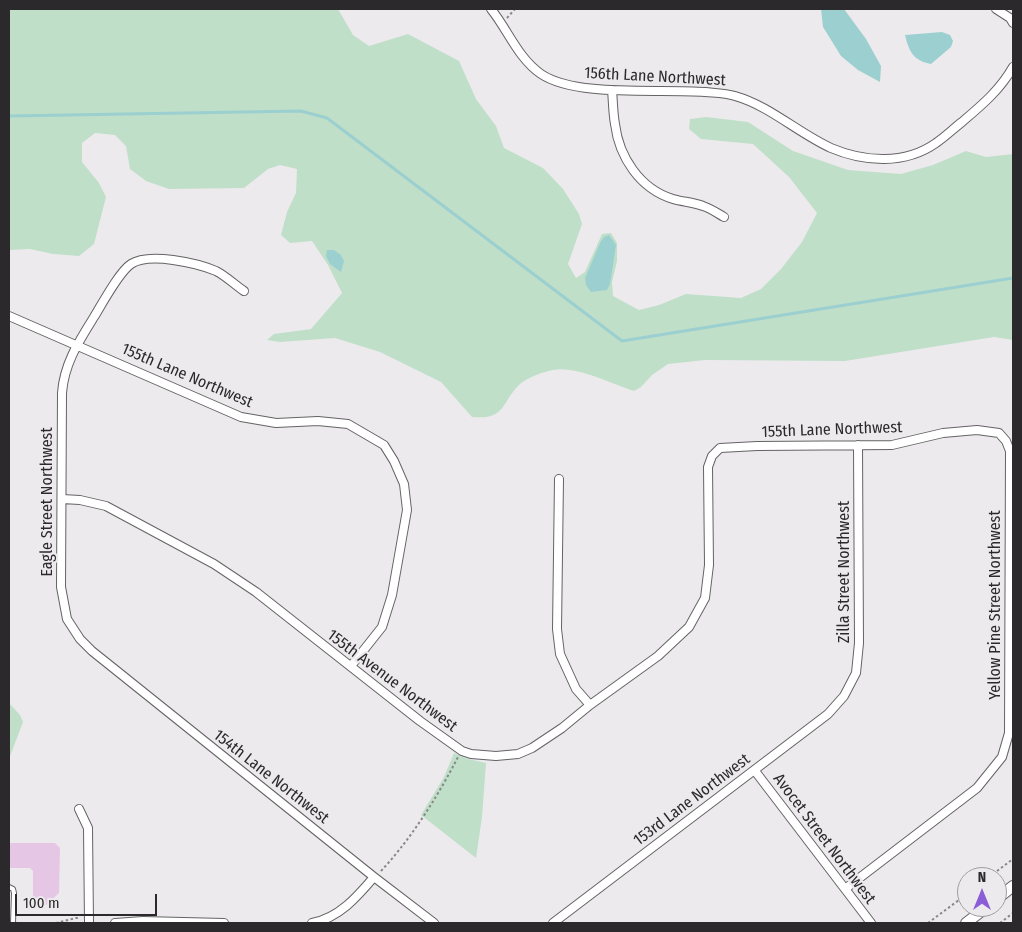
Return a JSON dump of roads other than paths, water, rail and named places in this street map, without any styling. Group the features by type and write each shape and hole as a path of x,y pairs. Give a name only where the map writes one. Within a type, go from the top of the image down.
{"street":[{"name":"156th Lane Northwest","path":"491,9 502,23 521,55 542,74 568,86 612,90 682,90 736,96 775,114 801,132 830,147 866,159 896,159 916,154 935,144 987,101 1003,84 1013,67"},
{"path":"996,9 1012,21"},
{"path":"612,90 615,125 619,144 626,160 639,179 663,195 703,206 724,216"},
{"path":"77,345 112,286 130,264 147,258 202,266 219,272 244,291"},
{"name":"155th Lane Northwest","path":"9,316 241,417 276,423 318,421 348,424 384,445 394,461 404,484 407,510 392,595 382,627 351,666"},
{"name":"Eagle Street Northwest","path":"77,345 65,370 62,387 61,587 67,619 80,639 92,651"},
{"name":"155th Lane Northwest","path":"695,617 705,598 709,565 708,467 712,456 719,449 757,446 892,445 943,433 977,430 999,434 1003,438"},
{"name":"Yellow Pine Street Northwest","path":"845,889 977,788 1002,757 1009,733 1012,536 1010,451 1003,438"},
{"name":"Zilla Street Northwest","path":"844,696 856,673 859,643 858,445"},
{"path":"559,479 557,629 560,654 576,689 590,706"},
{"name":"155th Avenue Northwest","path":"62,499 80,500 106,506 214,564 256,592 420,721 462,751 471,754 496,756 518,754 540,743 658,656 689,627 695,617"},
{"name":"154th Lane Northwest","path":"92,651 434,923"},
{"name":"153rd Lane Northwest","path":"553,923 755,771 794,738 828,714 844,696"},
{"name":"Avocet Street Northwest","path":"755,771 871,923"},
{"path":"79,808 88,828 87,923"},
{"path":"312,923 332,916 353,901 374,877"},
{"path":"116,923 224,923"}],"lane":[{"path":"9,887 13,889 14,893 11,914 13,923"}],"water":[{"path":"821,9 844,9 866,39 881,66 880,82 858,70 841,56 823,27"},
{"path":"942,32 950,35 953,41 951,47 931,64 920,61 913,55 905,35"},
{"path":"609,235 616,245 610,284 607,290 591,292 586,285 585,278 601,241"},
{"path":"327,250 334,250 341,255 344,261 341,272 330,264 326,256"}],"waterway":[{"path":"9,116 301,111 327,118 622,341 1013,278"}]}
